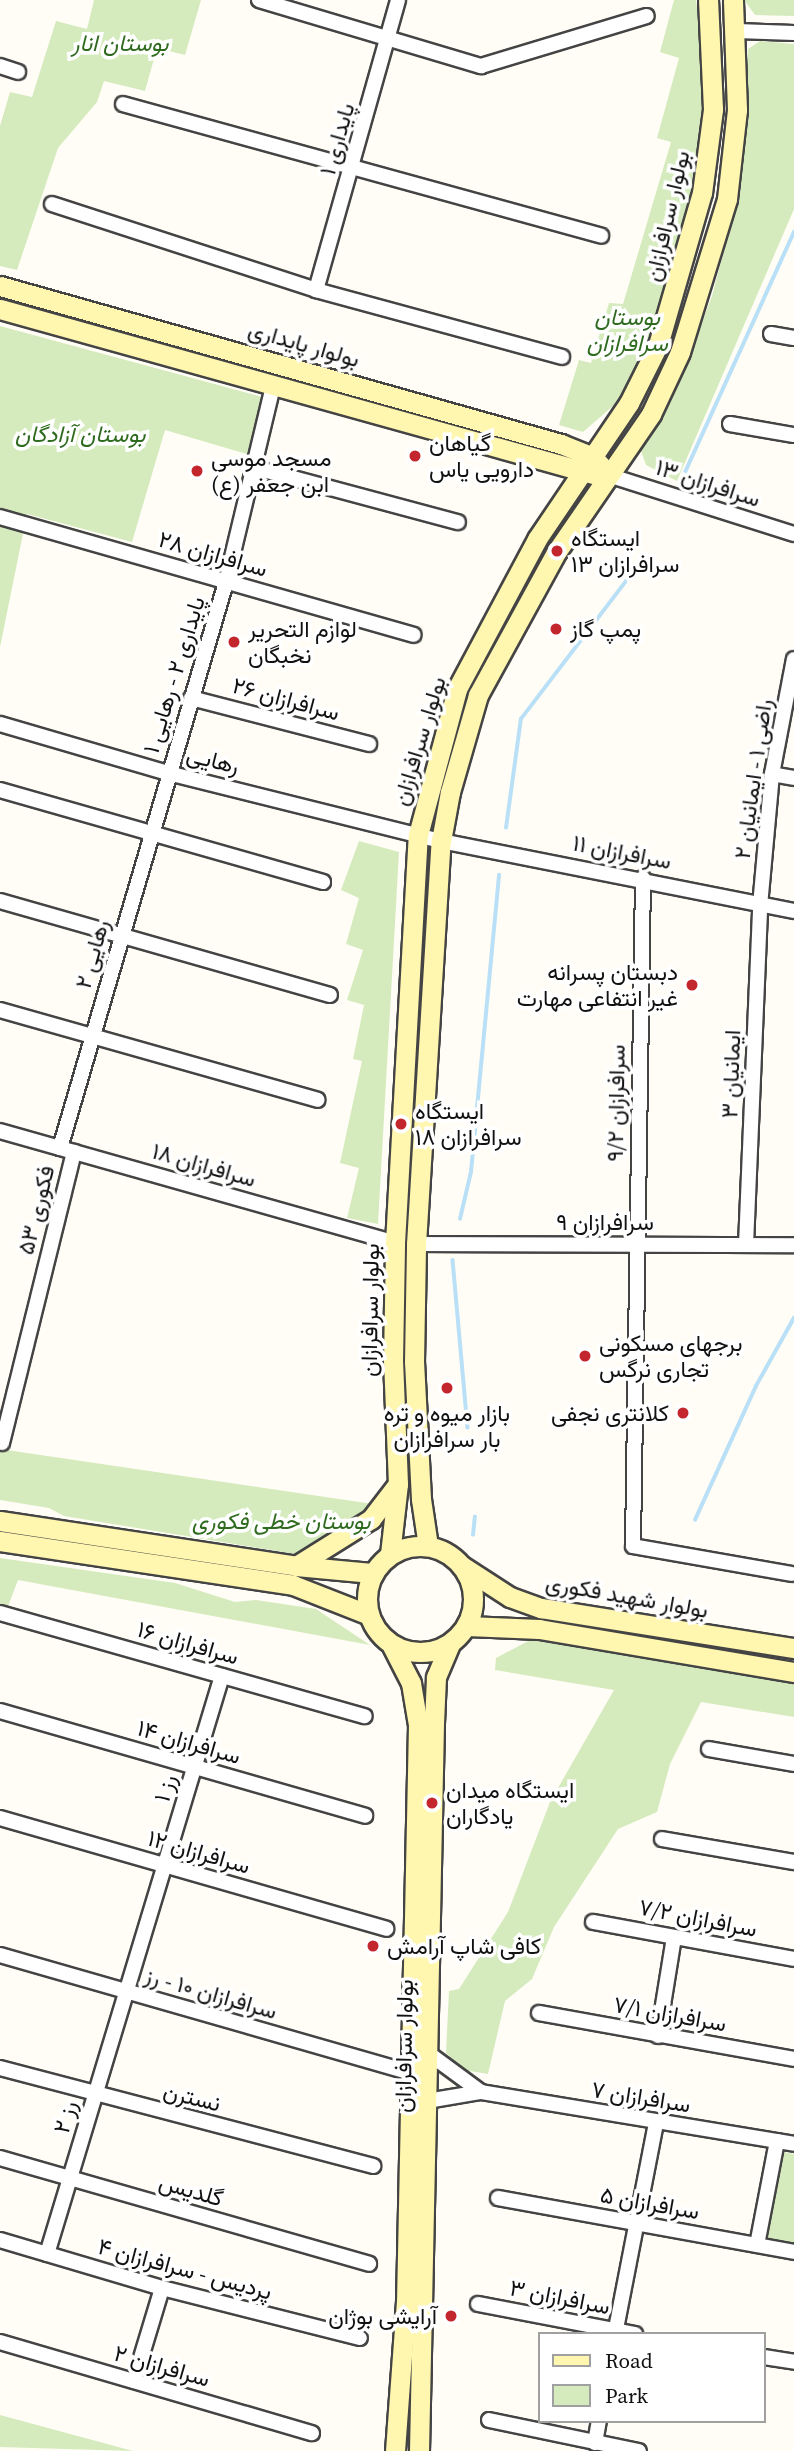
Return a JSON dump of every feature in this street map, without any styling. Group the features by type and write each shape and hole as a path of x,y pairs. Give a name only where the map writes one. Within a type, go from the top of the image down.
{"main road":[{"name":"بولوار سرافرازان","path":"390,1554 398,1484 393,1361 395,1243 418,835 457,689 537,539 629,403 658,345 702,193 713,109 708,0"},
{"name":"بولوار سرافرازان","path":"428,1546 421,1499 414,1362 416,1244 441,841 450,792 478,695 557,551 651,414 680,352 701,292 727,199 737,110 737,31 733,0"},
{"name":"بولوار پایداری","path":"0,286 307,370 593,457"},
{"path":"0,309 582,473 608,475"},
{"path":"593,457 608,475"},
{"path":"296,1566 371,1520 398,1484"},
{"path":"0,1521 296,1566 372,1573"},
{"path":"0,1541 293,1586 367,1614"},
{"path":"428,1546 445,1552 462,1566 472,1584 474,1605 467,1626 450,1644 434,1651 412,1653 393,1646 377,1632 367,1614 366,1593 372,1573 390,1554 428,1546"},
{"name":"بولوار شهید فکوری","path":"462,1566 510,1597 541,1608 794,1648"},
{"name":"بولوار شهید فکوری","path":"467,1626 539,1629 794,1672"},
{"name":"بولوار سرافرازان","path":"419,2451 436,1677 450,1644"},
{"name":"بولوار سرافرازان","path":"393,1646 411,1683 418,1725 406,2301 395,2451"}],"street":[{"path":"259,0 387,41 481,66 647,16"},
{"name":"پایداری ۱","path":"316,290 353,168 398,0"},
{"path":"737,31 794,33"},
{"path":"0,66 18,72"},
{"path":"123,104 601,236"},
{"path":"52,204 316,290 562,357"},
{"path":"771,334 794,338"},
{"name":"پایداری ۲ - رهایی ۱","path":"168,773 226,582 256,468 272,386"},
{"path":"730,424 794,435"},
{"path":"256,468 457,522"},
{"name":"سرافرازان ۱۳","path":"608,475 794,534"},
{"name":"سرافرازان ۲۸","path":"0,517 414,635"},
{"name":"راضی ۱ - ایمانیان ۲","path":"760,905 772,775 794,659"},
{"name":"سرافرازان ۲۶","path":"191,698 369,744"},
{"name":"رهایی","path":"0,724 168,773 441,841"},
{"name":"رهایی ۲","path":"67,1150 92,1035 168,773"},
{"path":"772,775 794,778"},
{"path":"0,790 323,881"},
{"name":"سرافرازان ۱۱","path":"441,841 643,878 794,911"},
{"name":"سرافرازان ۹/۲","path":"643,878 633,1546 792,1574"},
{"path":"0,901 122,933 330,995"},
{"name":"ایمانیان ۳","path":"747,1245 760,905"},
{"path":"0,1010 318,1100"},
{"name":"سرافرازان ۱۸","path":"0,1131 395,1243"},
{"name":"فکوری ۵۳","path":"2,1443 67,1150"},
{"name":"سرافرازان ۹","path":"416,1244 794,1245"},
{"name":"سرافرازان ۱۶","path":"0,1613 365,1716"},
{"name":"رز ۱","path":"127,1993 222,1676"},
{"name":"سرافرازان ۱۴","path":"0,1711 365,1816"},
{"path":"709,1749 794,1764"},
{"name":"سرافرازان ۱۲","path":"0,1818 386,1929"},
{"path":"662,1839 794,1862"},
{"name":"سرافرازان ۷/۲","path":"593,1922 794,1959"},
{"path":"658,2036 674,1937"},
{"name":"سرافرازان ۱۰ - رز","path":"0,1955 411,2073"},
{"name":"رز ۲","path":"47,2254 72,2180 94,2096 127,1993"},
{"name":"سرافرازان ۷/۱","path":"539,2013 794,2059"},
{"path":"428,2053 481,2092"},
{"name":"نسترن","path":"0,2068 94,2096 373,2166"},
{"path":"427,2101 481,2092"},
{"name":"سرافرازان ۷","path":"481,2092 794,2144"},
{"path":"616,2332 656,2123"},
{"path":"757,2245 777,2141"},
{"name":"گلدیس","path":"0,2158 369,2264"},
{"name":"سرافرازان ۵","path":"498,2199 794,2252"},
{"name":"پردیس - سرافرازان ۴","path":"0,2240 162,2288 360,2338"},
{"path":"134,2381 162,2288"},
{"name":"سرافرازان ۳","path":"478,2304 616,2332"},
{"name":"سرافرازان ۲","path":"0,2342 312,2433"},
{"path":"766,2357 794,2362"},
{"path":"489,2420 639,2451"},
{"path":"595,2443 599,2423"}],"green space":[{"name":"بوستان انار","path":"94,0 201,0 185,55 157,48 145,91 104,81 97,102 58,148 17,270 0,266 0,126 10,92 32,97 56,21 87,29"},
{"name":"بوستان سرافرازان","path":"674,0 696,0 698,16 704,109 694,192 650,340 621,399 583,432 559,425 579,360 591,363 609,303 623,304 671,142 657,138 679,58 660,52"},
{"path":"744,0 794,0 794,16 755,15"},
{"path":"760,41 794,44 794,209 677,481 646,465 640,448 689,356 712,296 737,201 748,49"},
{"name":"بوستان آزادگان","path":"0,326 266,398 250,455 165,430 132,542 27,514 0,647"},
{"path":"359,841 399,852 378,1224 347,1218 359,1168 340,1163 362,1061 353,1059 364,1005 347,1000 363,950 346,944 359,898 341,890"},
{"name":"بوستان خطی فکوری","path":"0,1449 373,1504 340,1532 301,1555 64,1516 49,1508 0,1500"},
{"path":"0,1558 175,1583 235,1602 256,1600 316,1609 370,1645 18,1580 7,1609 0,1607"},
{"path":"532,1639 794,1680 794,1717 701,1702 670,1764 657,1812 618,1829 554,1927 532,1979 505,2001 488,2074 464,2070 446,2053 449,1991 459,1989 508,1912 550,1802 614,1690 495,1670 496,1658"},
{"path":"772,2150 794,2154 794,2244 757,2238"},
{"path":"0,2415 133,2451 0,2447"}],"waterway":[{"path":"682,479 794,232"},
{"path":"506,828 521,719 626,581"},
{"path":"460,1219 471,1172 499,875"},
{"path":"453,1260 468,1427"},
{"path":"695,1520 756,1386 794,1318"},
{"path":"473,1535 475,1517"}],"place":[{"name":"گیاهان دارویی یاس","path":"415,456"},
{"name":"مسجد موسی ابن جعفر (ع)","path":"197,471"},
{"name":"ایستگاه سرافرازان ۱۳","path":"557,551"},
{"name":"پمپ گاز","path":"556,629"},
{"name":"لوازم التحریر نخبگان","path":"234,642"},
{"name":"دبستان پسرانه غیر انتفاعی مهارت","path":"692,985"},
{"name":"ایستگاه سرافرازان ۱۸","path":"401,1124"},
{"name":"برجهای مسکونی تجاری نرگس","path":"585,1356"},
{"name":"بازار میوه و تره بار سرافرازان","path":"447,1388"},
{"name":"کلانتری نجفی","path":"683,1413"},
{"name":"ایستگاه میدان یادگاران","path":"432,1803"},
{"name":"کافی شاپ آرامش","path":"373,1946"},
{"name":"آرایشی بوژان","path":"451,2316"}]}
